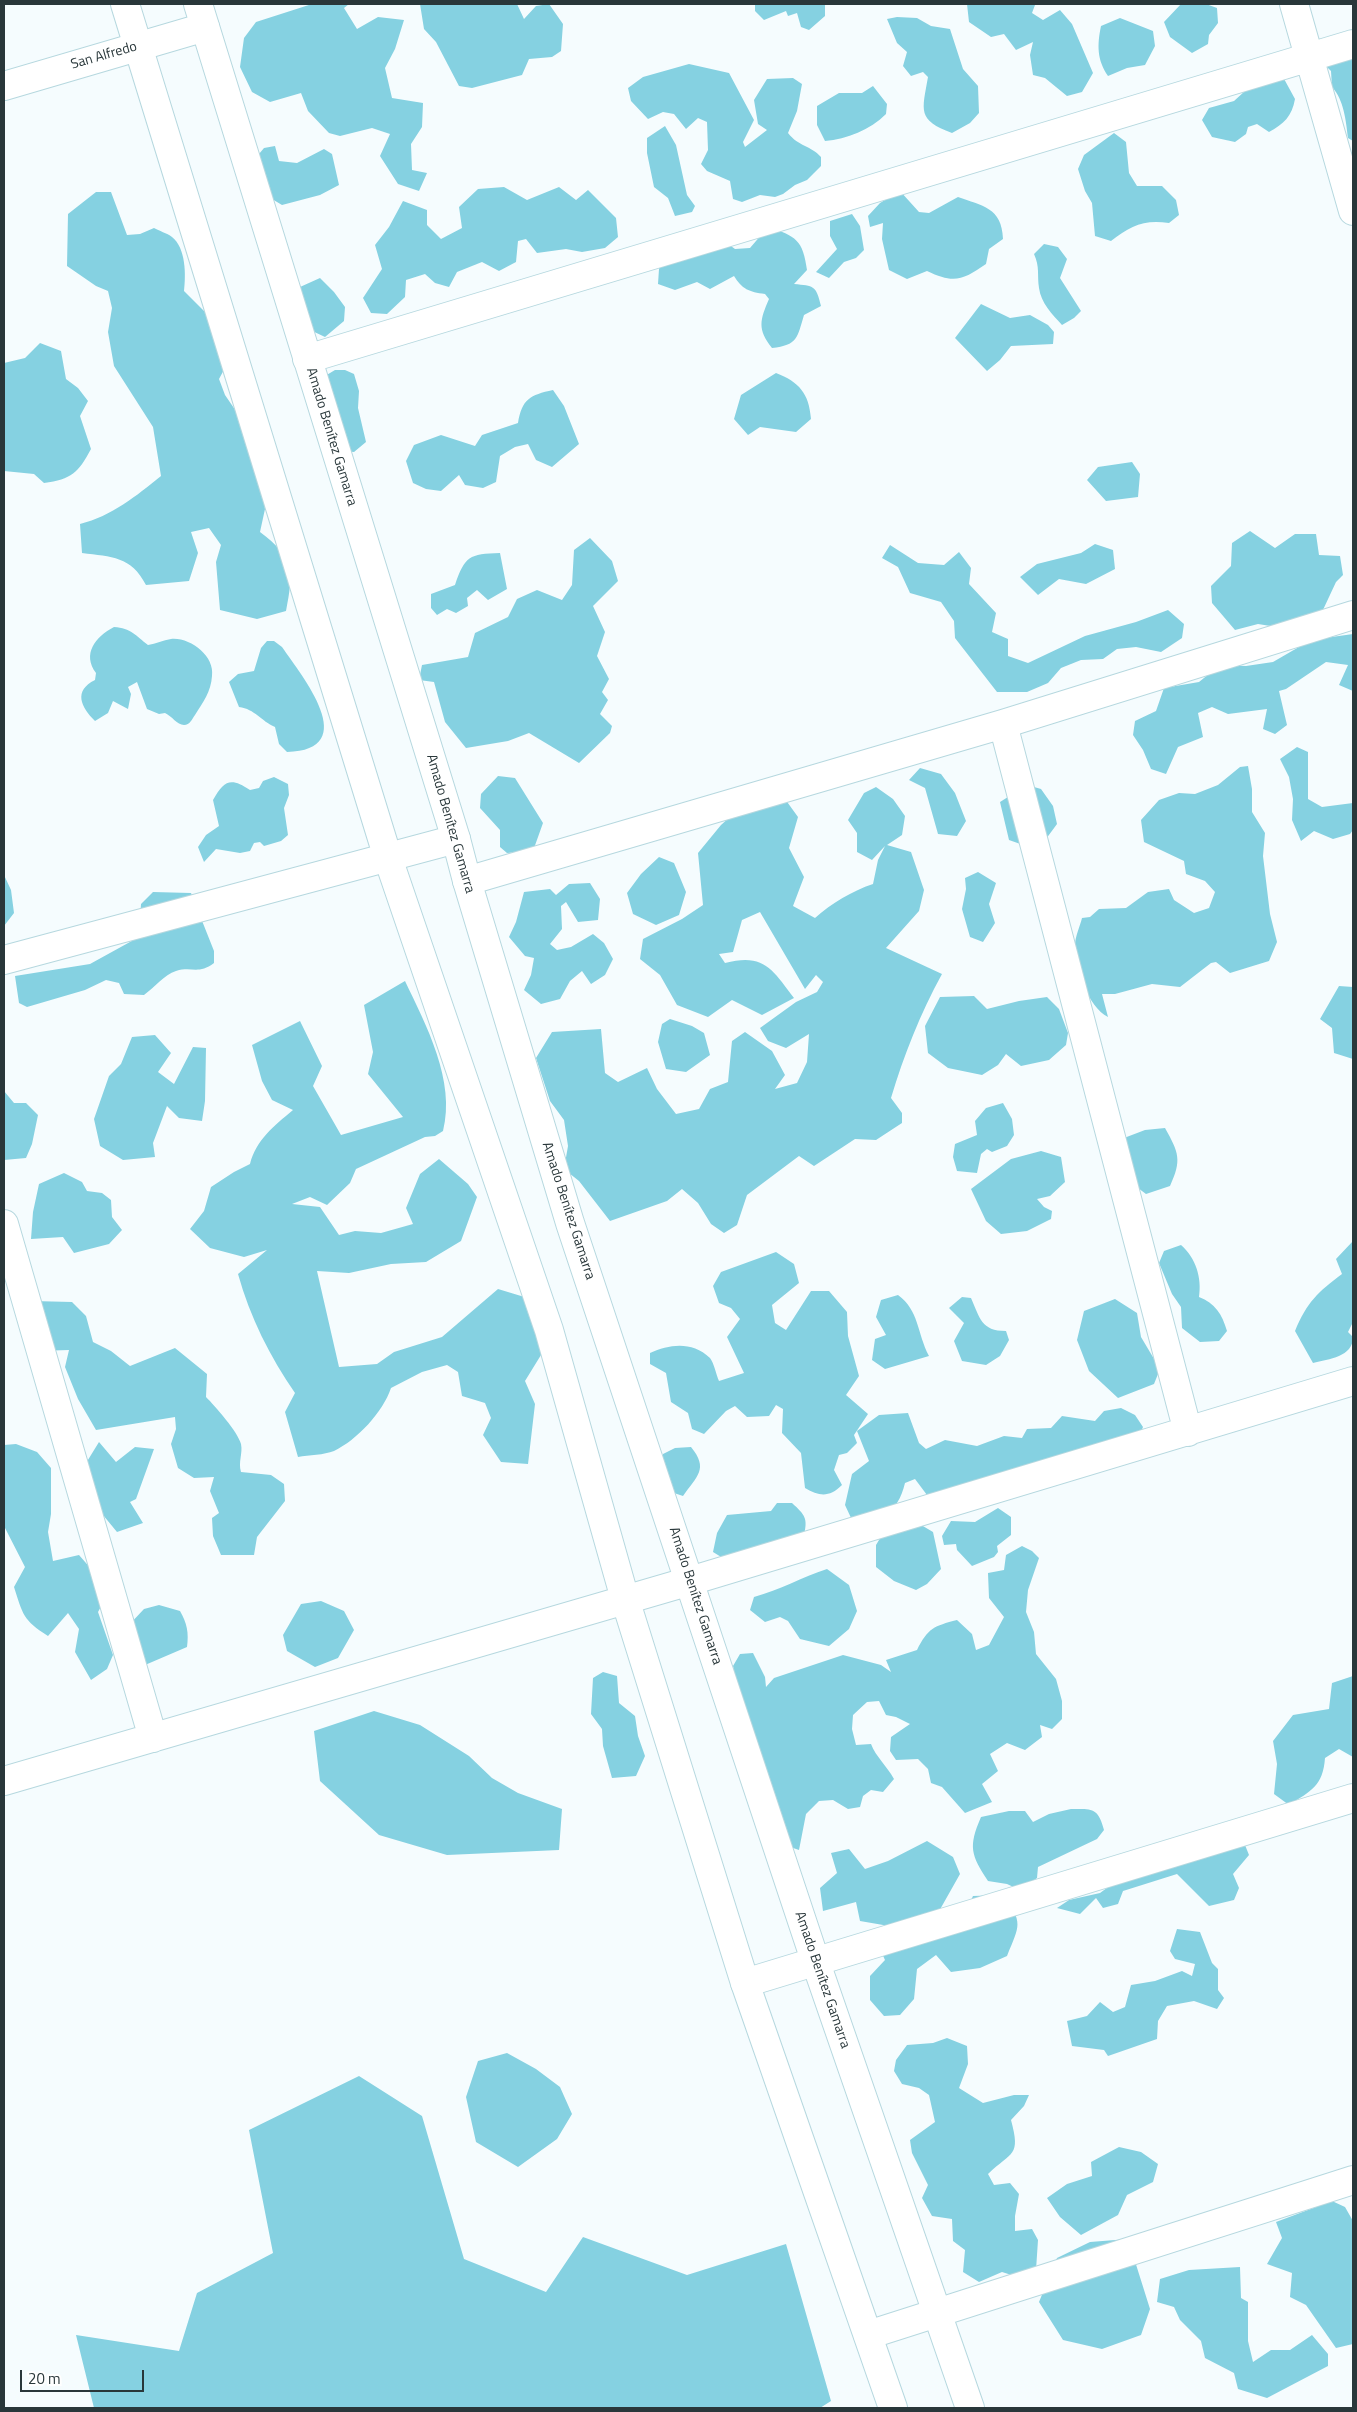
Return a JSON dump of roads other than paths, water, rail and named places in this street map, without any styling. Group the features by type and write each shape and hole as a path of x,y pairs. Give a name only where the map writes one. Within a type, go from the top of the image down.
{"street":[{"path":"125,4 388,858 549,1330 625,1599 745,1983 893,2408"},
{"path":"1294,4 1353,211"},
{"name":"San Alfredo","path":"4,86 139,46 202,15"},
{"name":"Amado Benítez Gamarra","path":"202,15 456,839 466,881 570,1223 816,1963 970,2408"},
{"path":"307,359 1353,44"},
{"path":"466,881 1003,724 1353,615"},
{"path":"1003,724 1188,1432"},
{"path":"4,960 456,839"},
{"path":"4,1224 153,1738"},
{"path":"4,1781 690,1581 1353,1381"},
{"path":"745,1983 816,1963 1353,1798"},
{"path":"868,2335 1353,2180"}]}
